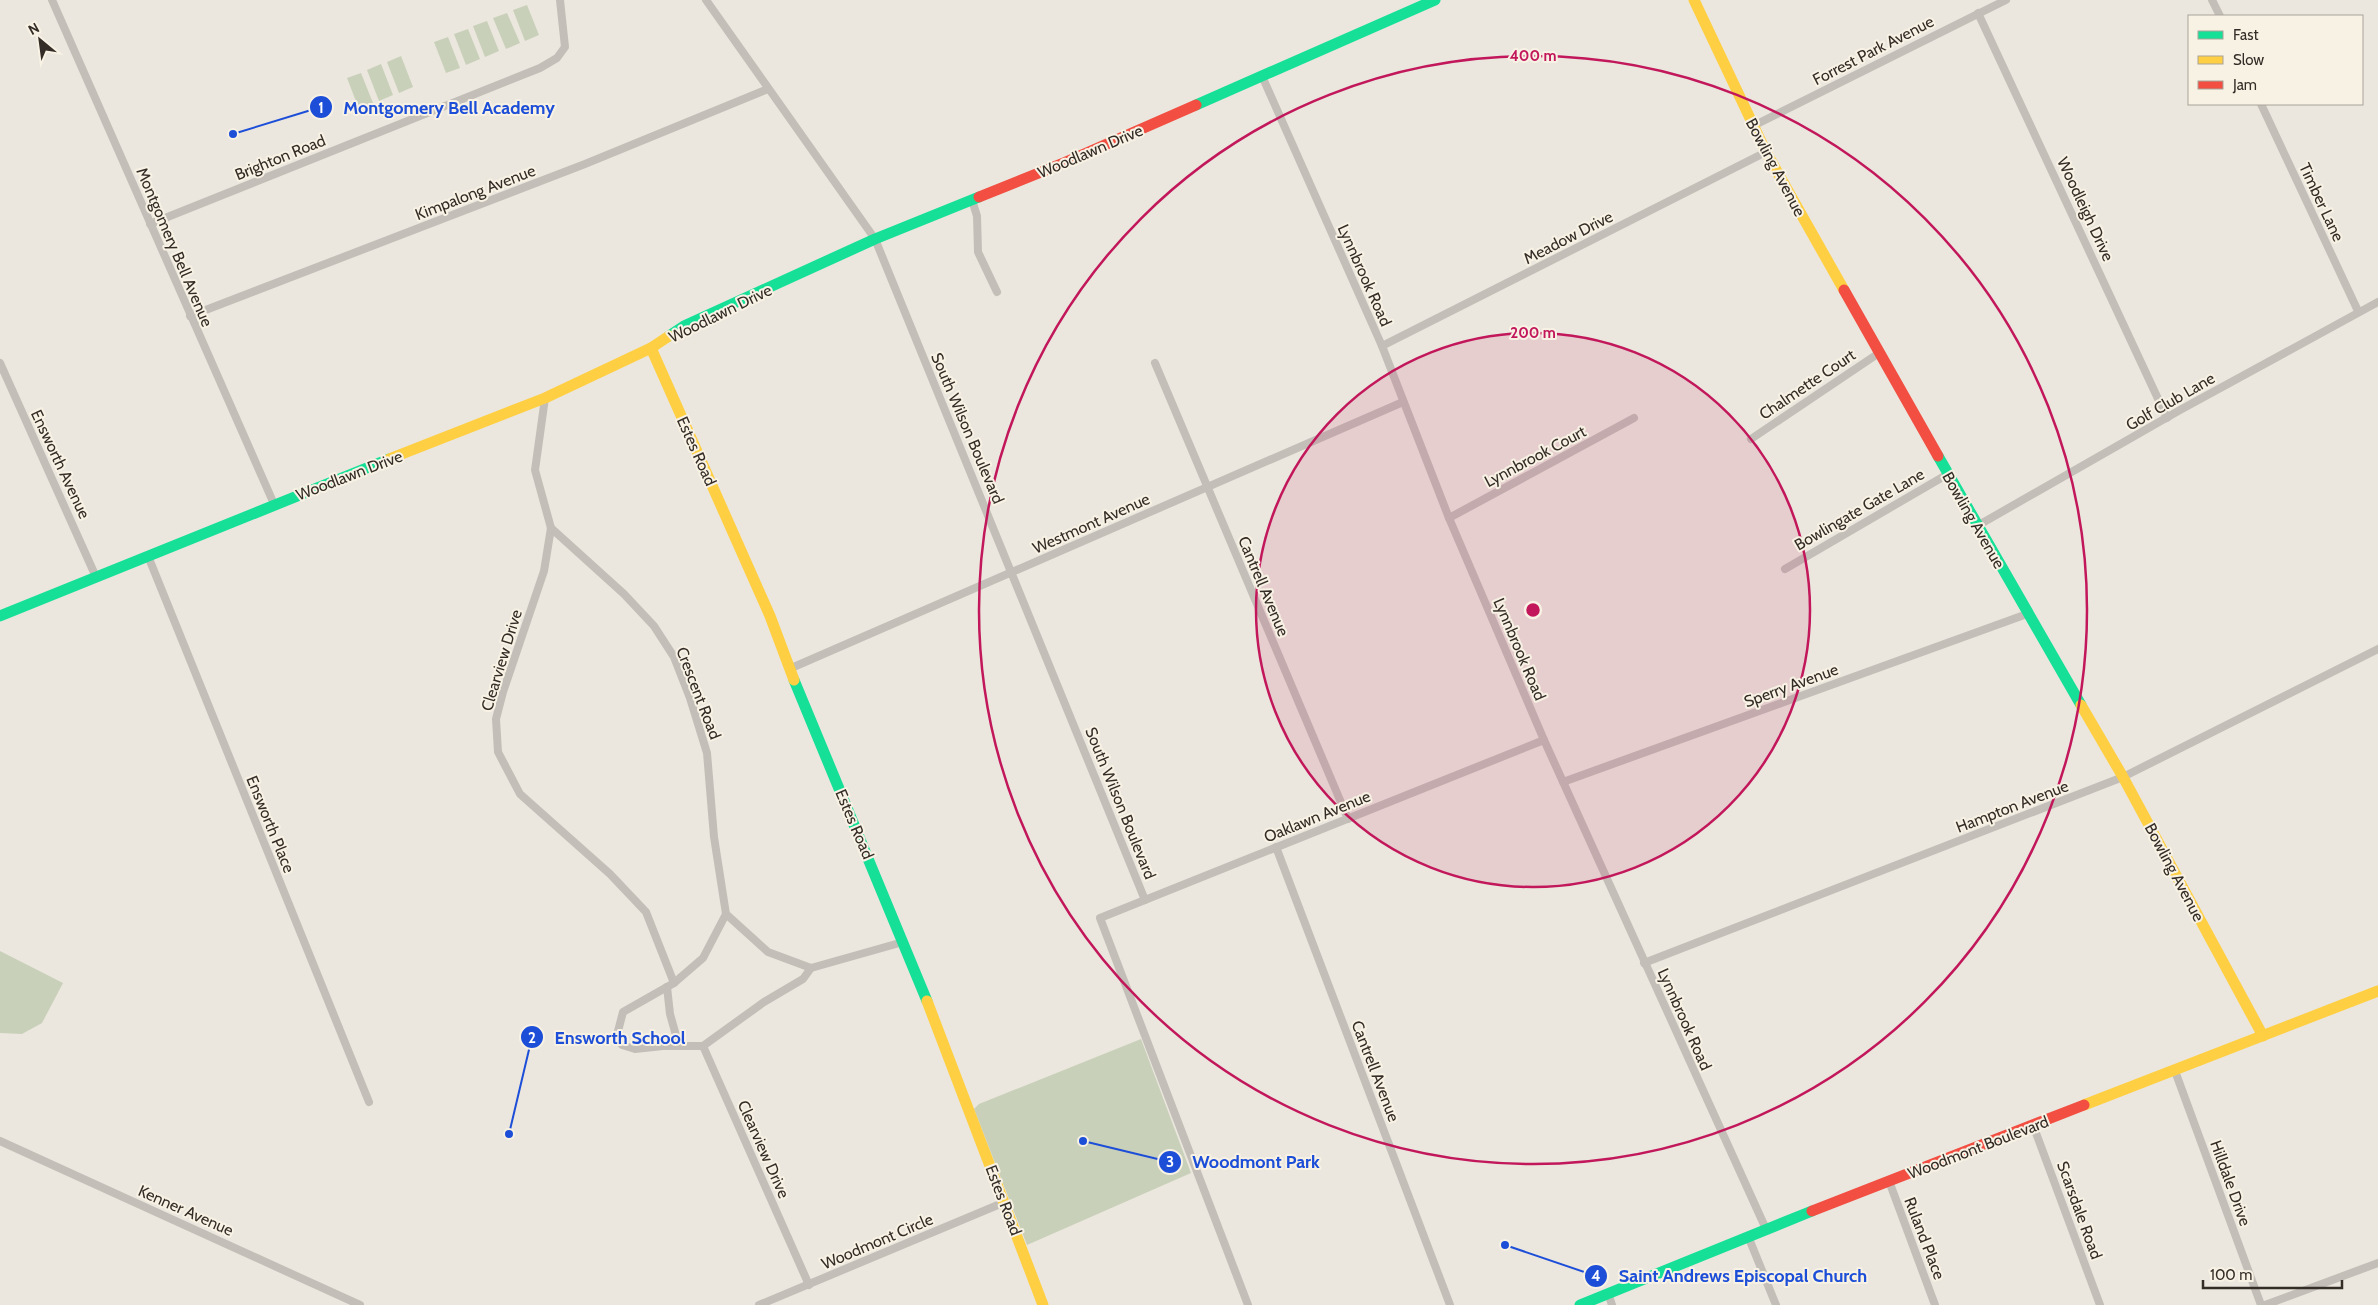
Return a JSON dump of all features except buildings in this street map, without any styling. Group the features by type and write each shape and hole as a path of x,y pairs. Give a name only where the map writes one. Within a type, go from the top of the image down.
{"main road":[{"name":"Woodlawn Drive","path":"0,616 274,504 545,398 651,348 684,326 875,239 1066,162 1436,0"},
{"name":"Bowling Avenue","path":"1694,0 1752,126 1766,152 2027,614 2123,777 2263,1036"},
{"name":"Estes Road","path":"651,348 770,616 790,669 904,942 1044,1305"},
{"name":"Woodmont Boulevard","path":"1580,1305 1748,1236 2378,991"}],"street":[{"name":"Montgomery Bell Avenue","path":"52,0 274,504"},
{"name":"Brighton Road","path":"150,224 540,68 557,58 565,47 560,0"},
{"name":"South Wilson Boulevard","path":"706,0 875,239 1145,900"},
{"name":"Forrest Park Avenue","path":"1752,126 2006,0"},
{"path":"2212,0 2220,15"},
{"name":"Woodleigh Drive","path":"1978,13 2167,418"},
{"name":"Lynnbrook Road","path":"1262,76 1382,346 1449,518 1544,740 1766,1229"},
{"name":"Kimpalong Avenue","path":"190,316 586,164 768,89"},
{"name":"Timber Lane","path":"2261,105 2358,311"},
{"name":"Meadow Drive","path":"1382,346 1766,152"},
{"path":"972,200 977,216 978,252 997,292"},
{"name":"Golf Club Lane","path":"1977,526 2358,311 2378,302"},
{"name":"Chalmette Court","path":"1751,439 1879,353"},
{"name":"Ensworth Avenue","path":"0,362 96,577"},
{"name":"Cantrell Avenue","path":"1155,363 1348,819"},
{"name":"Clearview Drive","path":"545,398 535,470 551,528 544,571 503,692 496,719 498,752 520,794 610,874 646,912 670,985 670,1014 679,1046"},
{"name":"Westmont Avenue","path":"790,669 1403,402"},
{"name":"Lynnbrook Court","path":"1449,518 1634,418"},
{"name":"Bowlingate Gate Lane","path":"1785,569 1948,474"},
{"name":"Crescent Road","path":"551,528 630,600 654,626 674,657 690,698 707,753 714,838 726,914"},
{"name":"Ensworth Place","path":"148,556 369,1102"},
{"name":"Sperry Avenue","path":"1563,782 2027,614"},
{"name":"Hampton Avenue","path":"1644,963 2123,777 2378,649"},
{"name":"Oaklawn Avenue","path":"1248,1305 1100,918 1544,740"},
{"name":"Cantrell Avenue","path":"1276,847 1450,1305"},
{"path":"812,968 768,952 726,914 704,958 670,985 624,1012 617,1035 622,1045 635,1049 703,1046 764,1002 803,979 812,968 904,942"},
{"name":"Clearview Drive","path":"703,1046 809,1285"},
{"name":"Hilldale Drive","path":"2175,1071 2261,1305"},
{"name":"Scarsdale Road","path":"2033,1125 2100,1305"},
{"name":"Kenner Avenue","path":"0,1141 360,1305"},
{"name":"Ruland Place","path":"1889,1181 1936,1305"},
{"name":"Woodmont Circle","path":"759,1305 1005,1202"},
{"path":"1748,1236 1776,1305"},
{"path":"2266,1305 2378,1264"},
{"path":"1608,1293 1612,1305"}],"green space":[{"path":"527,5 539,35 525,41 513,10"},
{"path":"507,13 520,43 506,49 493,18"},
{"path":"487,21 499,51 485,57 473,26"},
{"path":"468,29 480,59 466,65 454,34"},
{"path":"448,37 460,68 446,73 434,42"},
{"path":"401,56 413,87 399,93 387,62"},
{"path":"381,64 393,95 379,101 367,70"},
{"path":"361,73 373,103 359,109 347,78"},
{"path":"0,951 63,983 42,1023 22,1034 0,1033"},
{"path":"1141,1039 1191,1173 1027,1245 974,1109 979,1104"}],"traffic: fast":[{"path":"1196,105 1435,0"},
{"path":"669,336 684,326 875,239 979,197"},
{"path":"1938,456 2081,705"},
{"path":"0,616 389,459"},
{"path":"794,680 927,1001"},
{"path":"1580,1305 1812,1211"}],"traffic: slow":[{"path":"1694,0 1766,152 1844,290"},
{"path":"389,459 545,398 651,348 669,336"},
{"path":"651,348 770,616 794,680"},
{"path":"2081,705 2123,777 2263,1036"},
{"path":"2084,1105 2378,991"},
{"path":"927,1001 1043,1305"}],"traffic: jam":[{"path":"979,197 1066,162 1196,105"},
{"path":"1844,290 1938,456"},
{"path":"1812,1211 2084,1105"}],"place":[{"name":"Montgomery Bell Academy","path":"233,134"},
{"name":"Ensworth School","path":"509,1134"},
{"name":"Woodmont Park","path":"1083,1141"},
{"name":"Saint Andrews Episcopal Church","path":"1505,1245"}]}
